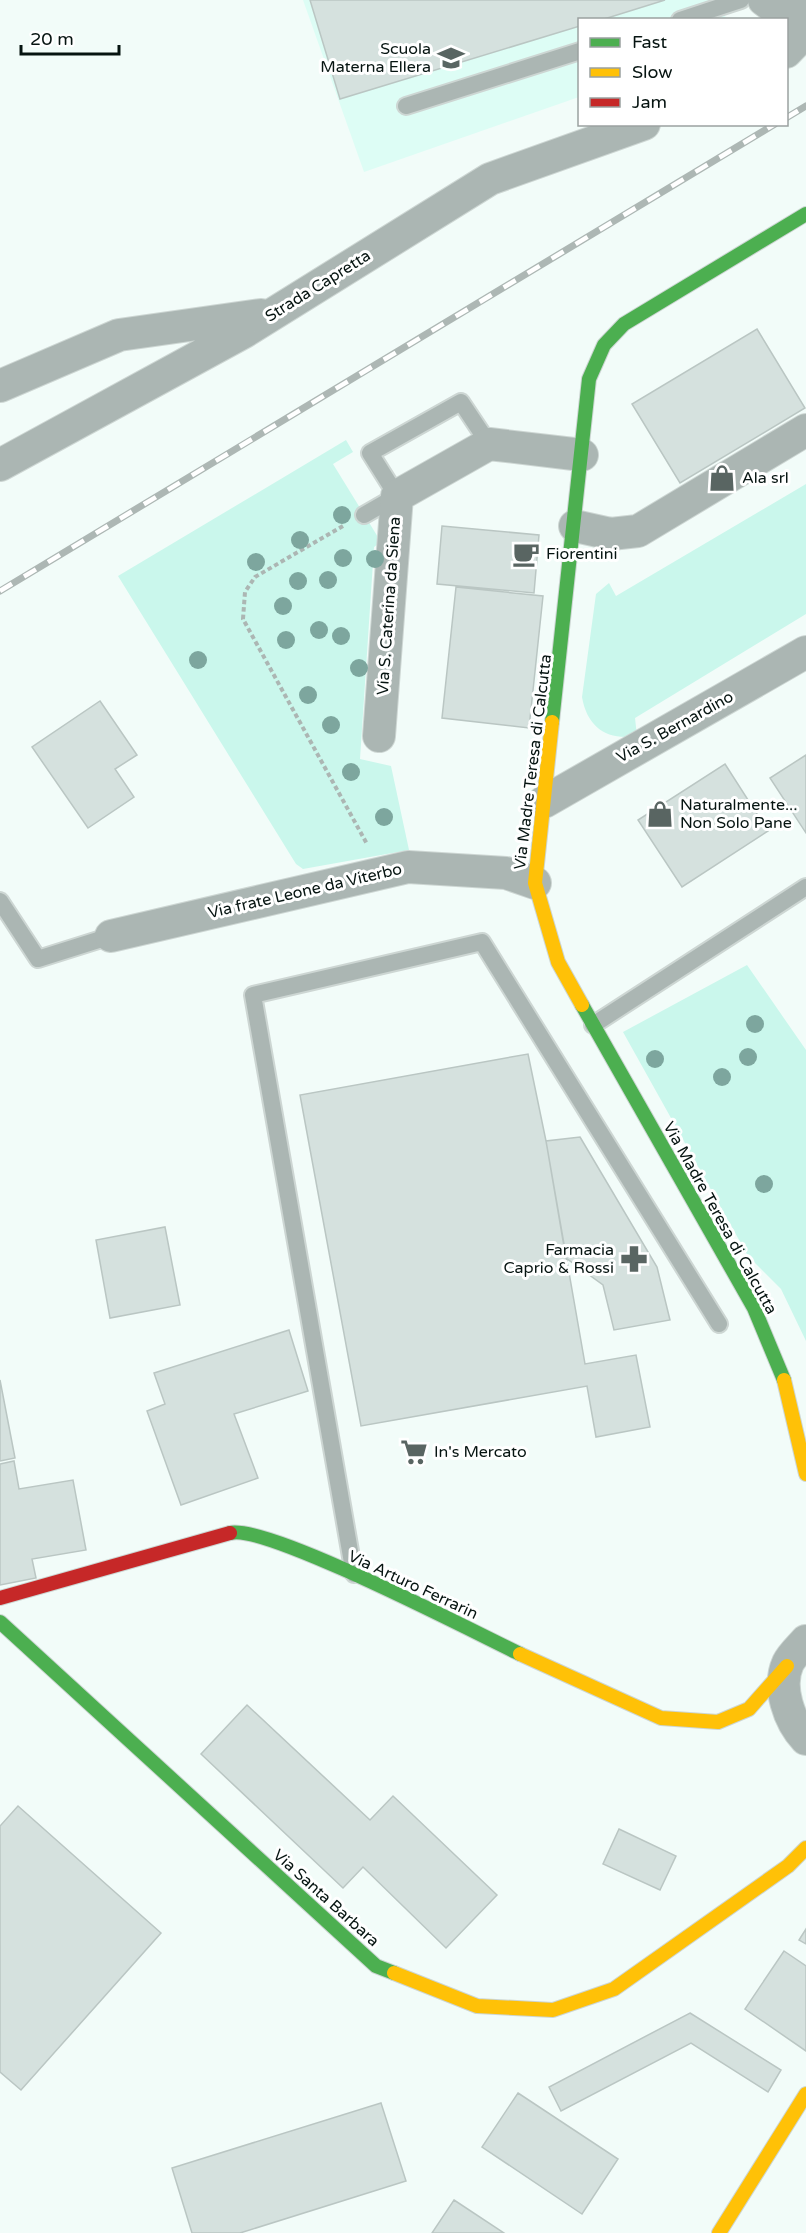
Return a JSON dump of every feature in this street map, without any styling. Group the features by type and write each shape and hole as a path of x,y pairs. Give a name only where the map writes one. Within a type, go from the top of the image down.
{"street":[{"path":"764,0 772,6 806,15"},
{"path":"788,50 806,31"},
{"name":"Strada Capretta","path":"0,465 274,314 490,179 638,126"},
{"name":"Via Madre Teresa di Calcutta","path":"806,214 624,324 604,345 589,379 535,883 558,962 754,1308 781,1368 806,1474"},
{"path":"0,386 119,335 274,314"},
{"path":"575,526 611,534 638,531 806,430"},
{"path":"489,444 582,455"},
{"name":"Via S. Caterina da Siena","path":"380,736 397,496 489,444"},
{"name":"Via S. Bernardino","path":"544,802 806,652"},
{"name":"Via frate Leone da Viterbo","path":"111,936 408,867 506,873 535,883"},
{"name":"Via Arturo Ferrarin","path":"0,1598 235,1532 261,1536 354,1574 587,1686 661,1718 718,1722 749,1709 771,1687 787,1666"},
{"name":"Via Santa Barbara","path":"0,1622 376,1966 477,2006 553,2010 614,1989 788,1866 806,1848"},
{"path":"806,1641 787,1666 787,1707 794,1724 806,1738"},
{"path":"719,2233 806,2094"}],"lane":[{"path":"686,18 741,0"},
{"path":"406,106 578,51"},
{"path":"364,515 397,496 370,453 461,402 489,444"},
{"path":"593,1025 806,887"},
{"path":"0,901 38,959 111,936"},
{"path":"354,1574 253,994 482,942 719,1324"}],"path":[{"path":"364,515 255,577 245,592 243,619 383,873"}],"shaded area":[{"name":"Scuola Materna Ellera","path":"303,0 720,0 726,18 578,18 578,97 364,172"},
{"path":"346,440 353,452 333,464 381,542 374,547 360,759 391,766 409,850 303,869 296,864 118,576"},
{"path":"806,484 806,614 635,718 637,736 616,736 600,730 588,716 582,697 596,594 609,583 616,596"},
{"path":"747,965 806,1050 806,1341 781,1289 748,1256 623,1032"}],"building":[{"path":"310,0 665,0 607,18 578,18 578,27 340,99"},
{"path":"757,329 805,408 680,483 632,404"},
{"path":"442,526 539,535 534,593 437,584"},
{"path":"456,587 543,596 529,728 442,718"},
{"path":"100,701 137,755 115,769 134,797 88,828 32,747"},
{"path":"806,755 806,833 770,778"},
{"path":"725,764 768,831 682,887 638,820"},
{"path":"528,1054 546,1141 585,1364 636,1355 650,1427 596,1437 587,1386 361,1426 300,1095"},
{"path":"580,1137 657,1267 670,1320 614,1330 603,1285 566,1258 546,1141"},
{"path":"165,1227 180,1305 110,1318 96,1240"},
{"path":"289,1330 308,1391 234,1414 258,1478 181,1505 147,1411 165,1404 154,1373"},
{"path":"0,1380 15,1458 0,1461"},
{"path":"14,1461 19,1489 73,1480 86,1550 32,1559 36,1578 0,1585 0,1464"},
{"path":"247,1705 370,1820 393,1796 497,1895 446,1948 363,1867 343,1888 201,1754"},
{"path":"18,1806 161,1933 21,2090 0,2072 0,1826"},
{"path":"619,1829 676,1856 660,1890 603,1864"},
{"path":"806,1929 806,1944 799,1940"},
{"path":"784,1951 806,1966 806,2051 745,2009"},
{"path":"690,2013 781,2070 768,2092 691,2043 561,2111 549,2087"},
{"path":"518,2093 618,2159 582,2214 482,2147"},
{"path":"381,2103 406,2181 240,2233 192,2233 172,2168"},
{"path":"454,2200 504,2233 432,2233"}],"railway":[{"path":"788,117 806,106"},
{"path":"0,591 772,126"}],"traffic: fast":[{"path":"552,722 589,379 604,345 624,324 806,214"},
{"path":"582,1005 754,1308 784,1380"},
{"path":"230,1533 251,1534 326,1561 520,1654"},
{"path":"0,1622 376,1966 394,1973"}],"traffic: slow":[{"path":"552,722 535,883 558,962 582,1005"},
{"path":"784,1380 806,1474"},
{"path":"520,1654 661,1718 718,1722 749,1709 787,1666"},
{"path":"394,1973 477,2006 553,2010 614,1989 788,1866 806,1848"},
{"path":"719,2233 806,2094"}],"traffic: jam":[{"path":"0,1598 230,1533"}],"place":[{"name":"Scuola Materna Ellera","path":"451,58"},
{"name":"Ala srl","path":"722,478"},
{"name":"Fiorentini","path":"526,554"},
{"name":"Naturalmente... Non Solo Pane","path":"660,814"},
{"name":"Farmacia Caprio & Rossi","path":"634,1259"},
{"name":"In's Mercato","path":"414,1452"}]}
